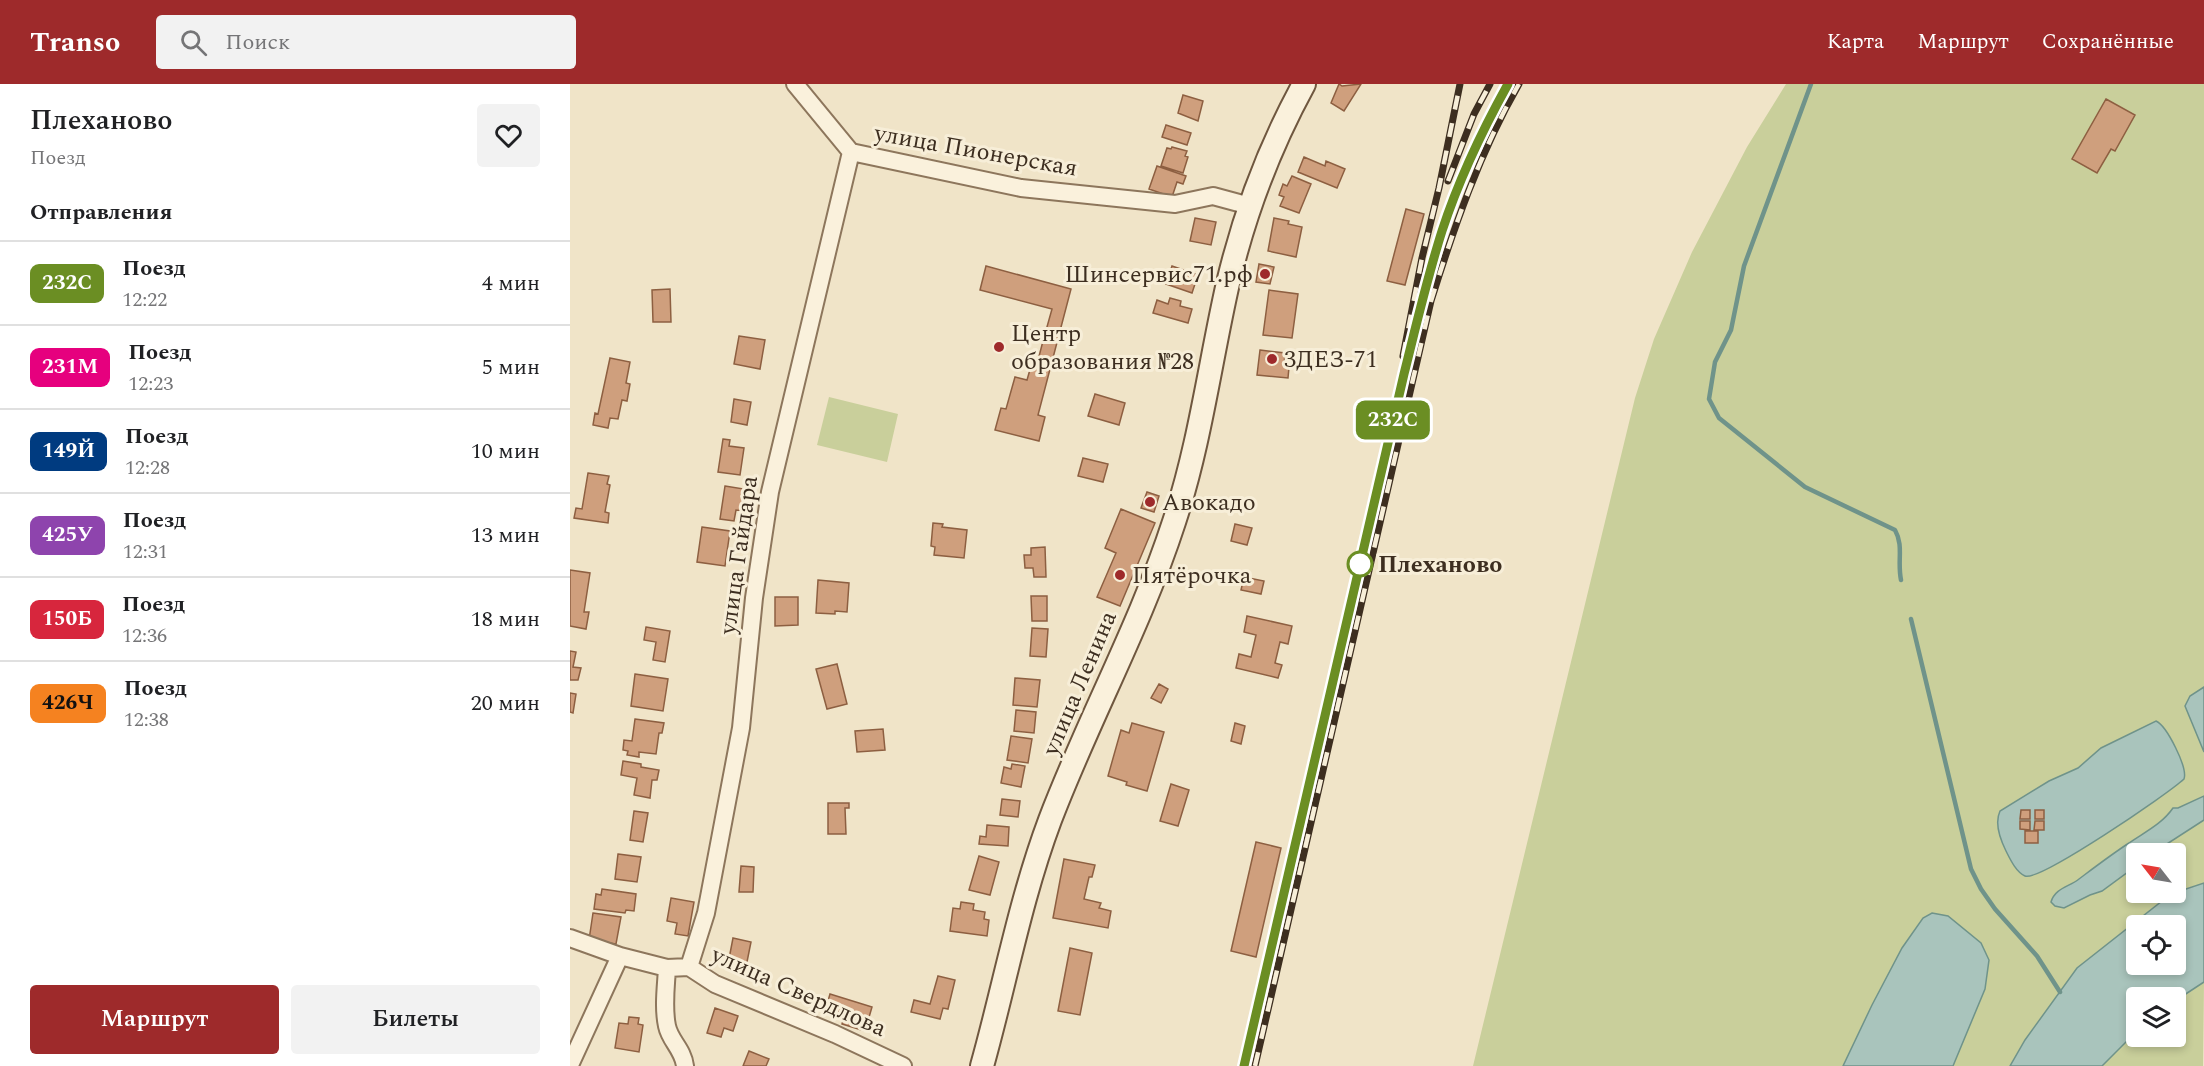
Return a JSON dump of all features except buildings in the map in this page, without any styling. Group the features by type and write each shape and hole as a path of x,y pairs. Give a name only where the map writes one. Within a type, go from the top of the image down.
{"main road":[{"name":"улица Ленина","path":"982,1066 1015,930 1050,820 1149,590 1175,520 1186,480 1228,283 1250,206 1261,173 1304,84"}],"street":[{"name":"улица Пионерская","path":"795,84 852,152 1021,188 1175,204 1213,196 1250,206"},
{"name":"улица Гайдара","path":"689,967 706,913 741,728 754,598 766,511 786,417 852,152"},
{"name":"улица Свердлова","path":"570,938 620,956 667,968 689,967 715,984 835,1034 903,1066"},
{"path":"570,1065 620,956"},
{"path":"667,968 665,995 667,1027 682,1052 685,1066"}],"green space":[{"path":"1786,84 2204,84 2204,883 2186,889 2186,843 2126,843 2126,903 2161,903 2145,915 2126,915 2126,930 2077,968 2025,1040 2010,1066 1473,1066 1635,398 1654,339 1692,252 1747,147"},
{"path":"829,397 898,414 887,462 817,445"},
{"path":"2204,982 2203,1066 2102,1066 2126,1042 2126,1047 2186,1047 2186,994"}],"water":[{"path":"2204,687 2204,752 2185,706 2190,696"},
{"path":"2156,721 2161,724 2176,748 2183,766 2184,779 2130,818 2054,865 2025,876 2019,872 2009,858 2000,836 1998,816 2000,811 2049,781 2078,768 2101,748"},
{"path":"2204,796 2204,820 2168,843 2129,843 2164,819 2173,808 2178,808"},
{"path":"2126,845 2126,873 2102,891 2064,908 2055,906 2051,902 2059,891"},
{"path":"2204,883 2204,982 2186,994 2186,987 2126,987 2126,1042 2102,1066 2010,1066 2025,1040 2077,968 2126,929 2126,975 2186,975 2186,915 2144,915 2160,903 2186,903 2186,889"},
{"path":"1932,913 1948,916 1981,943 1989,960 1985,989 1953,1066 1843,1066 1902,948 1923,918"}],"waterway":[{"path":"1811,84 1744,266 1731,330 1715,362 1709,399 1719,418 1805,487 1895,530 1900,548 1901,580"},
{"path":"1911,619 1971,869 1995,909 2037,956 2060,992"}],"railway":[{"path":"1403,356 1460,84"},
{"path":"1448,181 1474,114 1490,84"},
{"path":"1432,270 1446,222 1464,175 1508,84"},
{"path":"1255,1066 1431,301 1469,190 1492,136 1519,84"},
{"path":"1394,418 1411,348"},
{"path":"1244,1066 1372,514"}],"train":[{"name":"232C","path":"1244,1066 1423,300 1443,231 1470,163 1508,84"}],"place":[{"name":"Шинсервис71.рф","path":"1265,274"},
{"name":"Центр образования №28","path":"999,347"},
{"name":"3ДЕЗ-71","path":"1272,359"},
{"name":"Авокадо","path":"1150,502"},
{"name":"Плеханово","path":"1360,564"},
{"name":"Пятёрочка","path":"1120,575"}]}
